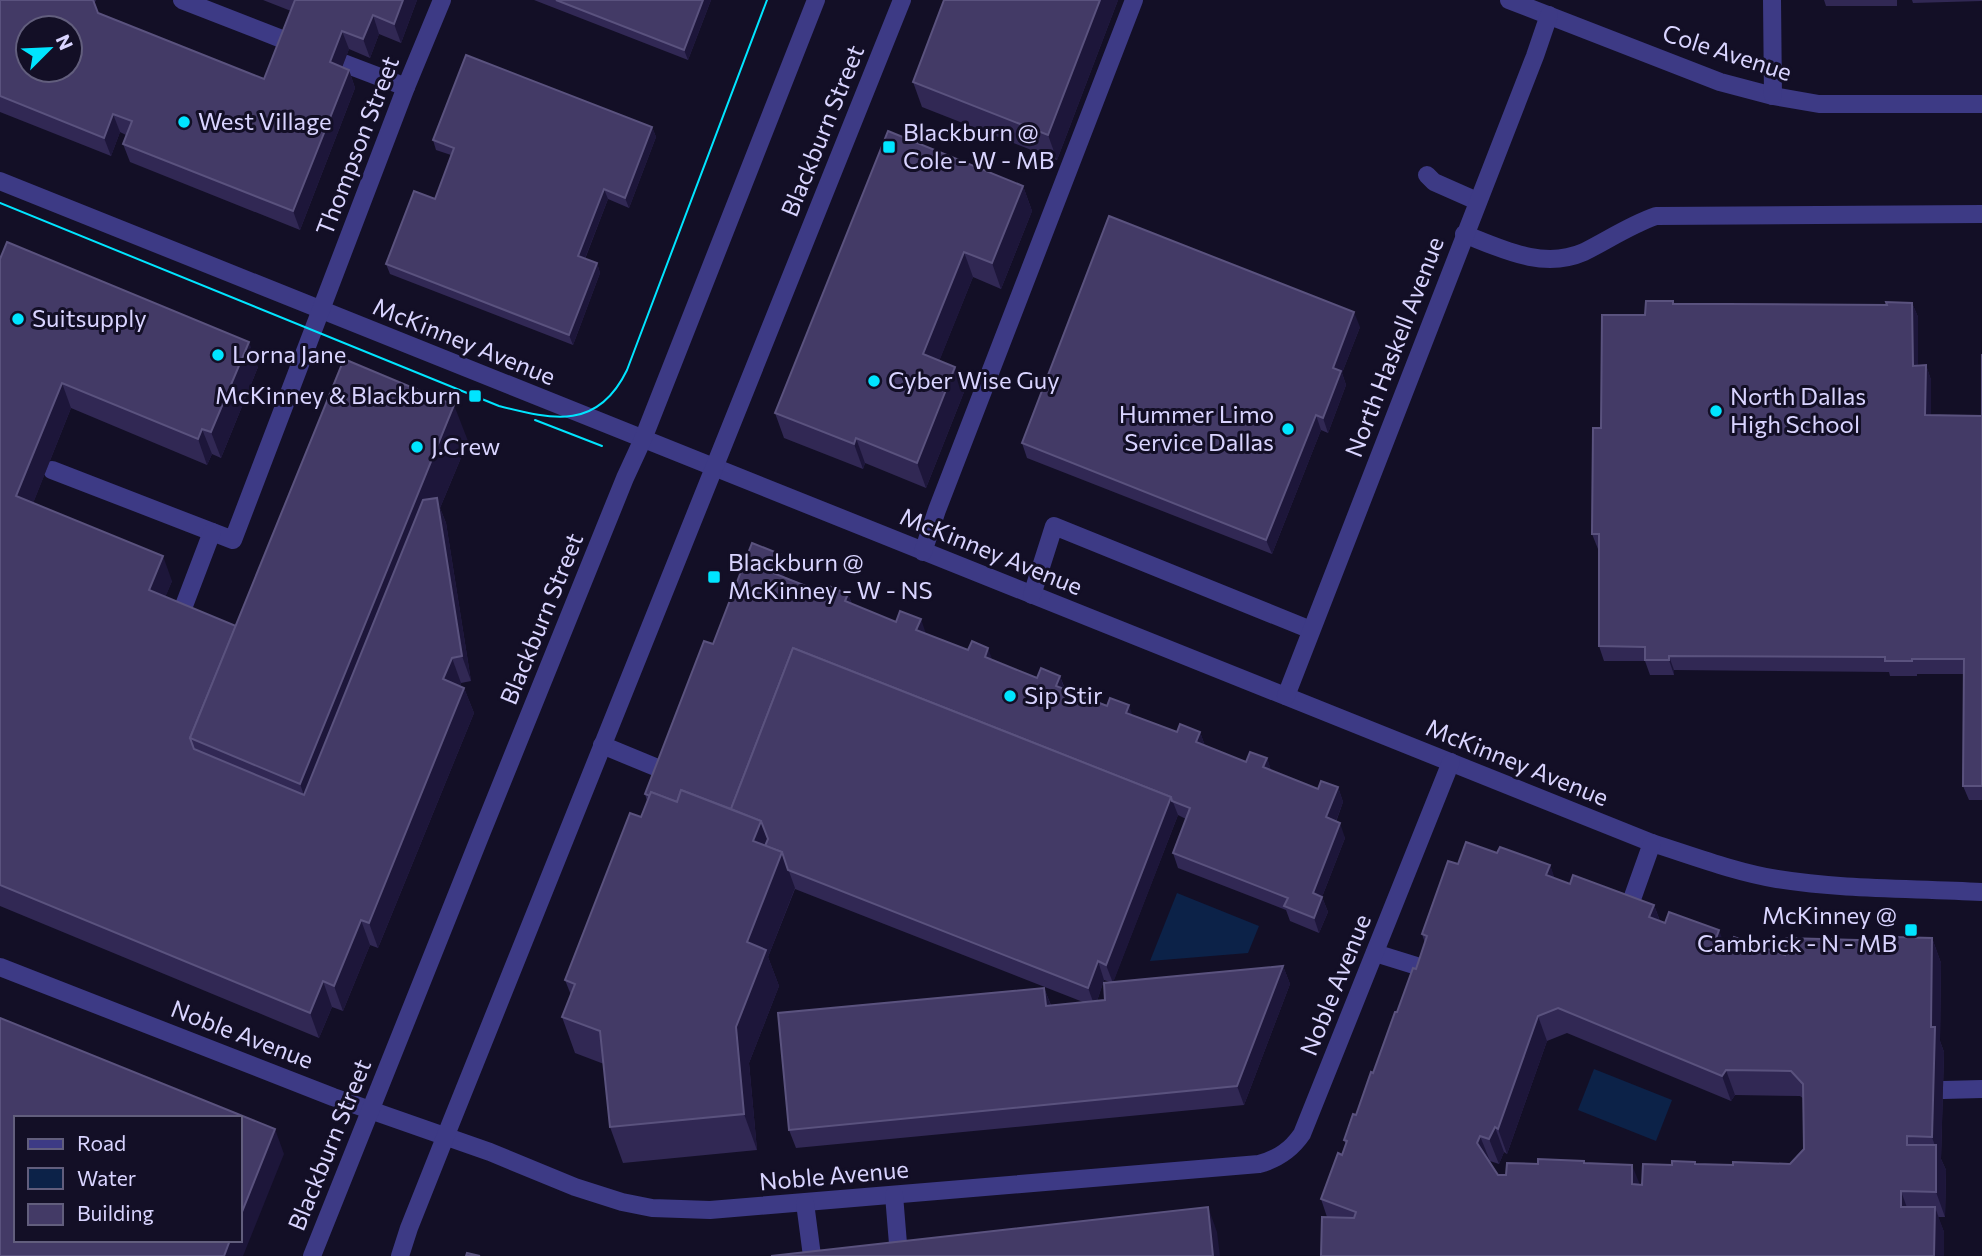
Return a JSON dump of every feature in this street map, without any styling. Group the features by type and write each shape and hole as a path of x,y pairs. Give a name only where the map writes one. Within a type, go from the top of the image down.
{"street":[{"path":"182,0 292,43"},
{"name":"Thompson Street","path":"212,532 233,540 442,0"},
{"name":"Blackburn Street","path":"312,1256 643,439 817,0"},
{"name":"Blackburn Street","path":"400,1256 446,1135 902,0"},
{"path":"923,551 1134,0"},
{"name":"Cole Avenue","path":"1508,0 1720,82 1773,96 1819,104 1982,104"},
{"path":"1772,0 1773,96"},
{"name":"North Haskell Avenue","path":"1286,696 1549,15"},
{"path":"344,63 406,88"},
{"path":"1427,175 1434,182 1477,201"},
{"name":"McKinney Avenue","path":"0,181 1652,843 1776,879 1839,886 1982,892"},
{"path":"1464,234 1506,251 1541,259 1567,258 1636,223 1657,216 1982,214"},
{"path":"52,470 212,532 177,624"},
{"path":"1032,595 1054,526 1311,630"},
{"path":"602,745 665,771"},
{"name":"Noble Avenue","path":"0,967 333,1097 446,1135 575,1186 622,1202 652,1208 710,1210 1259,1164 1283,1155 1302,1134 1451,762"},
{"path":"1626,916 1652,843"},
{"path":"1375,953 1433,971"},
{"path":"1943,1090 1982,1089"},
{"path":"894,1195 899,1256"},
{"path":"805,1203 812,1256"}],"water":[{"path":"1177,893 1259,926 1248,953 1150,961"},
{"path":"1594,1069 1672,1100 1656,1141 1578,1110"}],"building":[{"name":"West Village","path":"0,0 93,0 98,13 264,79 295,0 403,0 394,24 373,15 363,39 342,31 330,62 349,70 293,211 123,144 132,121 113,114 104,138 0,96"},
{"path":"556,0 703,0 684,50"},
{"path":"944,0 1100,0 1048,135 913,82"},
{"path":"466,55 652,127 625,198 604,189 578,256 597,263 569,335 386,264 414,191 435,199 454,148 433,140"},
{"path":"888,131 1023,186 992,263 964,252 923,354 955,367 917,463 856,438 854,444 775,413"},
{"path":"1109,216 1354,312 1333,368 1341,371 1323,418 1316,415 1266,540 1022,443"},
{"path":"7,242 249,342 211,432 202,429 198,439 62,383 16,496 163,556 149,590 236,626 190,738 194,749 304,795 423,500 437,498 462,656 452,658 443,679 464,688 369,923 361,920 334,986 323,981 310,1013 0,885 0,259"},
{"path":"1646,301 1673,301 1673,304 1912,303 1913,366 1926,365 1925,415 1982,416 1982,786 1963,786 1964,659 1885,661 1885,657 1669,656 1669,660 1645,660 1645,647 1599,646 1599,534 1592,534 1593,428 1601,428 1602,315 1645,315"},
{"path":"344,359 454,405 300,784 190,738"},
{"path":"752,543 780,554 773,573 826,594 829,586 848,594 845,601 896,622 900,611 921,619 916,630 968,650 972,641 988,648 985,657 1037,678 1041,668 1060,676 1056,686 1107,706 1110,698 1129,705 1126,713 1177,732 1180,724 1200,732 1196,742 1246,762 1250,752 1267,758 1263,767 1318,789 1321,781 1338,787 1326,817 1340,823 1313,893 1322,897 1314,918 1284,906 1288,898 1173,853 1190,808 1172,801 1171,797 793,648 731,809 681,790 677,802 651,792 650,796 645,794 704,641 713,644"},
{"path":"793,648 1171,797 1106,965 1098,961 1088,988 788,870 782,852 765,846 768,839 761,821 731,809"},
{"path":"681,790 761,821 753,841 782,852 747,942 766,950 736,1027 744,1114 610,1127 600,1031 562,1017 575,984 565,980 630,813 641,817 651,792 677,802"},
{"path":"1466,842 1497,853 1500,847 1550,865 1546,875 1570,884 1573,875 1654,905 1649,917 1665,923 1669,912 1719,930 1714,944 1730,949 1734,937 1785,955 1786,938 1894,941 1894,937 1932,938 1931,1027 1935,1027 1932,1137 1907,1136 1907,1145 1936,1145 1936,1192 1901,1191 1901,1207 1935,1207 1934,1256 1321,1256 1322,1217 1354,1218 1356,1212 1321,1199 1338,1153 1342,1155 1353,1114 1356,1115 1413,968 1416,969 1427,936 1422,934 1448,861 1458,864","holes":["1558,1008 1722,1076 1726,1070 1791,1071 1803,1084 1804,1149 1790,1164 1733,1162 1733,1165 1672,1161 1672,1165 1643,1164 1642,1185 1632,1184 1632,1165 1584,1161 1538,1159 1538,1164 1507,1163 1506,1175 1498,1175 1477,1143 1480,1136 1489,1139 1495,1127 1498,1129 1538,1016"]},
{"path":"1283,966 1237,1086 789,1130 778,1013 1044,988 1046,1006 1105,1000 1104,983"},
{"path":"0,1018 275,1129 242,1212 242,1116 14,1116 14,1242 229,1242 224,1256 0,1256"},
{"path":"1208,1207 1213,1256 771,1256"}],"tram line":[{"path":"0,203 499,406 538,415 573,416 602,403 627,370 767,0"},
{"path":"535,420 602,446"}],"place":[{"name":"West Village","path":"184,122"},
{"name":"Blackburn @ Cole - W - MB","path":"889,147"},
{"name":"Suitsupply","path":"18,319"},
{"name":"Lorna Jane","path":"218,355"},
{"name":"Cyber Wise Guy","path":"874,381"},
{"name":"McKinney & Blackburn","path":"475,396"},
{"name":"North Dallas High School","path":"1716,411"},
{"name":"Hummer Limo Service Dallas","path":"1288,429"},
{"name":"J.Crew","path":"417,447"},
{"name":"Blackburn @ McKinney - W - NS","path":"714,577"},
{"name":"Sip Stir","path":"1010,696"},
{"name":"McKinney @ Cambrick - N - MB","path":"1911,930"}]}
